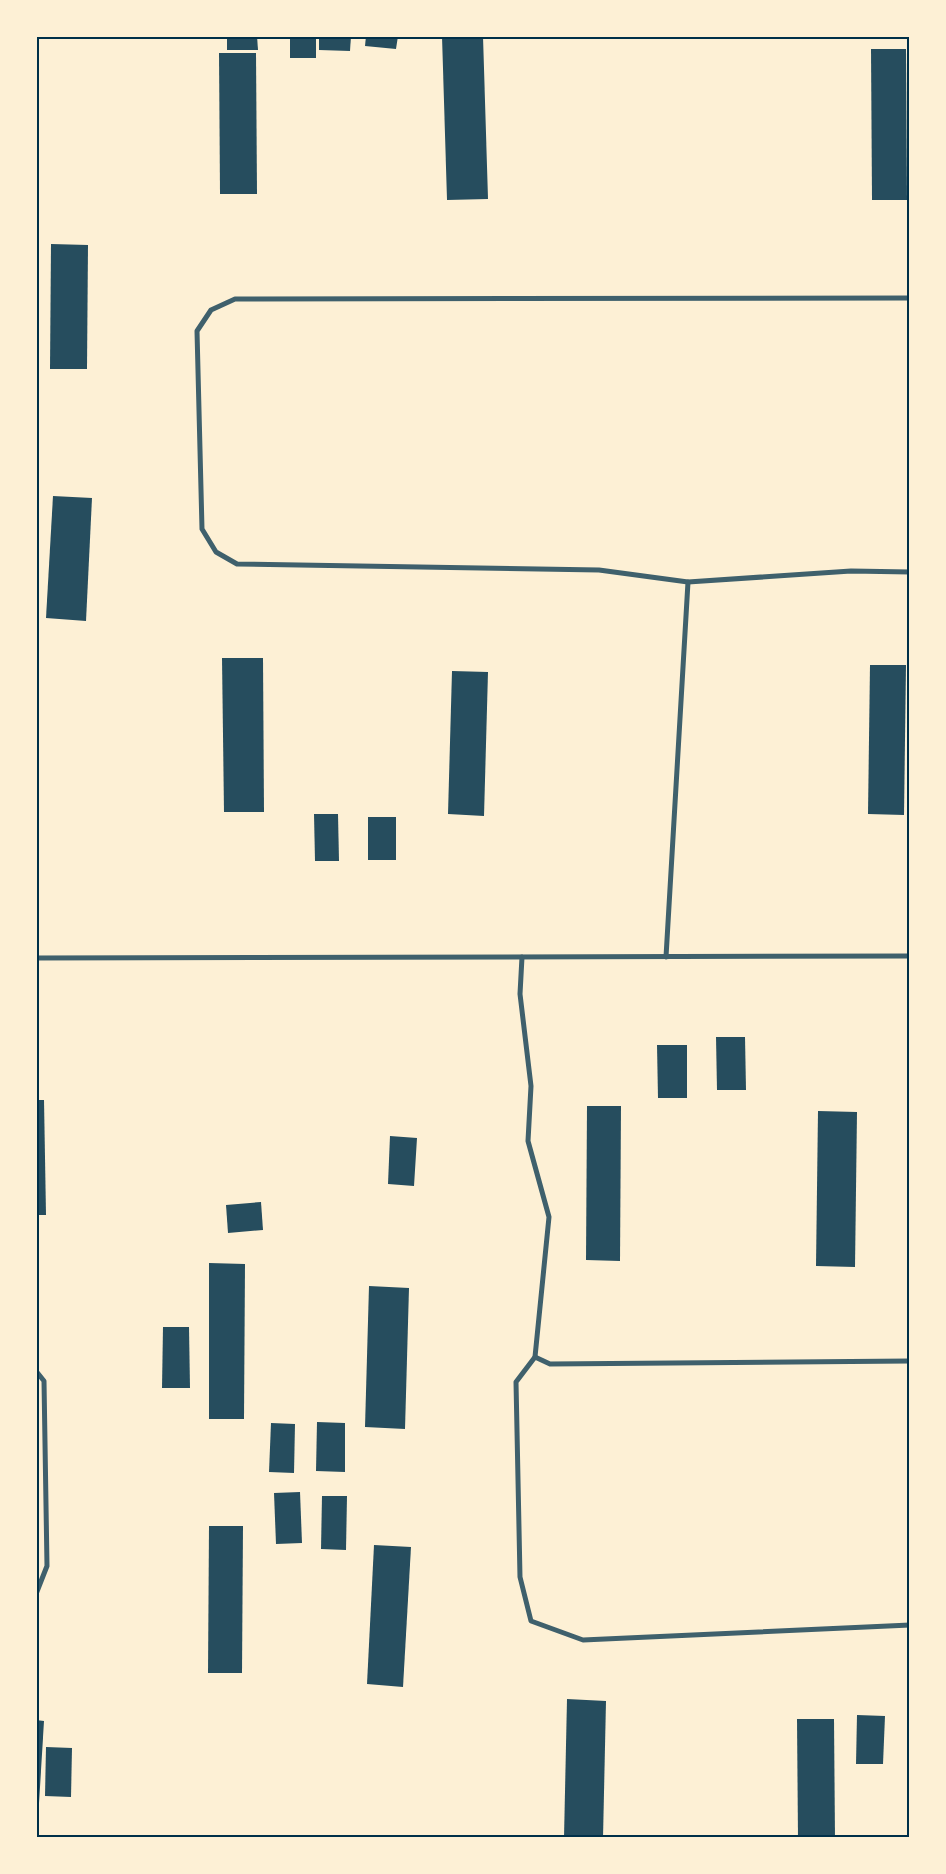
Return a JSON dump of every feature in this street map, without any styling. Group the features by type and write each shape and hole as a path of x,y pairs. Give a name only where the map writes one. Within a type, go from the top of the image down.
{"street":[{"path":"910,298 235,299 211,310 196,331 202,529 216,552 237,564 599,570 688,582 851,571 910,572"},
{"path":"666,957 688,582"},
{"path":"36,958 910,956"},
{"path":"522,957 520,994 531,1086 528,1141 549,1217 535,1357 516,1382 520,1577 531,1621 583,1640 910,1626"},
{"path":"535,1357 550,1364 910,1361"},
{"path":"36,1371 44,1381 47,1566 36,1594"}],"building":[{"path":"227,36 257,36 258,50 227,50"},
{"path":"319,36 351,36 350,51 319,50"},
{"path":"366,36 398,36 396,49 365,46"},
{"path":"442,36 483,36 488,199 447,200"},
{"path":"290,38 316,39 316,58 290,58"},
{"path":"871,49 906,49 907,200 872,200"},
{"path":"219,53 256,53 257,194 220,194"},
{"path":"51,244 88,245 87,369 50,369"},
{"path":"53,496 92,498 86,621 46,618"},
{"path":"222,658 263,658 264,812 224,812"},
{"path":"870,665 906,665 904,815 868,814"},
{"path":"452,671 488,672 484,816 448,814"},
{"path":"314,814 338,814 339,861 315,861"},
{"path":"368,817 396,817 396,860 368,860"},
{"path":"716,1037 745,1037 746,1090 717,1090"},
{"path":"657,1045 687,1045 687,1098 658,1098"},
{"path":"36,1100 44,1100 46,1215 36,1215"},
{"path":"587,1106 621,1106 620,1261 586,1260"},
{"path":"818,1111 857,1112 855,1267 816,1266"},
{"path":"390,1136 417,1138 414,1186 388,1184"},
{"path":"261,1202 263,1230 228,1233 226,1205"},
{"path":"209,1263 245,1264 244,1419 209,1419"},
{"path":"369,1286 409,1288 405,1429 365,1427"},
{"path":"163,1327 189,1327 190,1388 162,1388"},
{"path":"317,1422 345,1423 345,1472 316,1471"},
{"path":"271,1423 295,1424 294,1473 269,1472"},
{"path":"300,1492 302,1543 276,1544 274,1493"},
{"path":"322,1496 347,1496 346,1550 321,1549"},
{"path":"209,1526 243,1526 242,1673 208,1673"},
{"path":"374,1545 411,1547 403,1687 367,1684"},
{"path":"567,1699 606,1701 603,1838 564,1838"},
{"path":"857,1715 885,1716 883,1764 856,1764"},
{"path":"797,1719 834,1719 835,1838 798,1838"},
{"path":"36,1720 44,1721 38,1820 36,1819"},
{"path":"46,1747 72,1748 71,1797 45,1796"}]}
